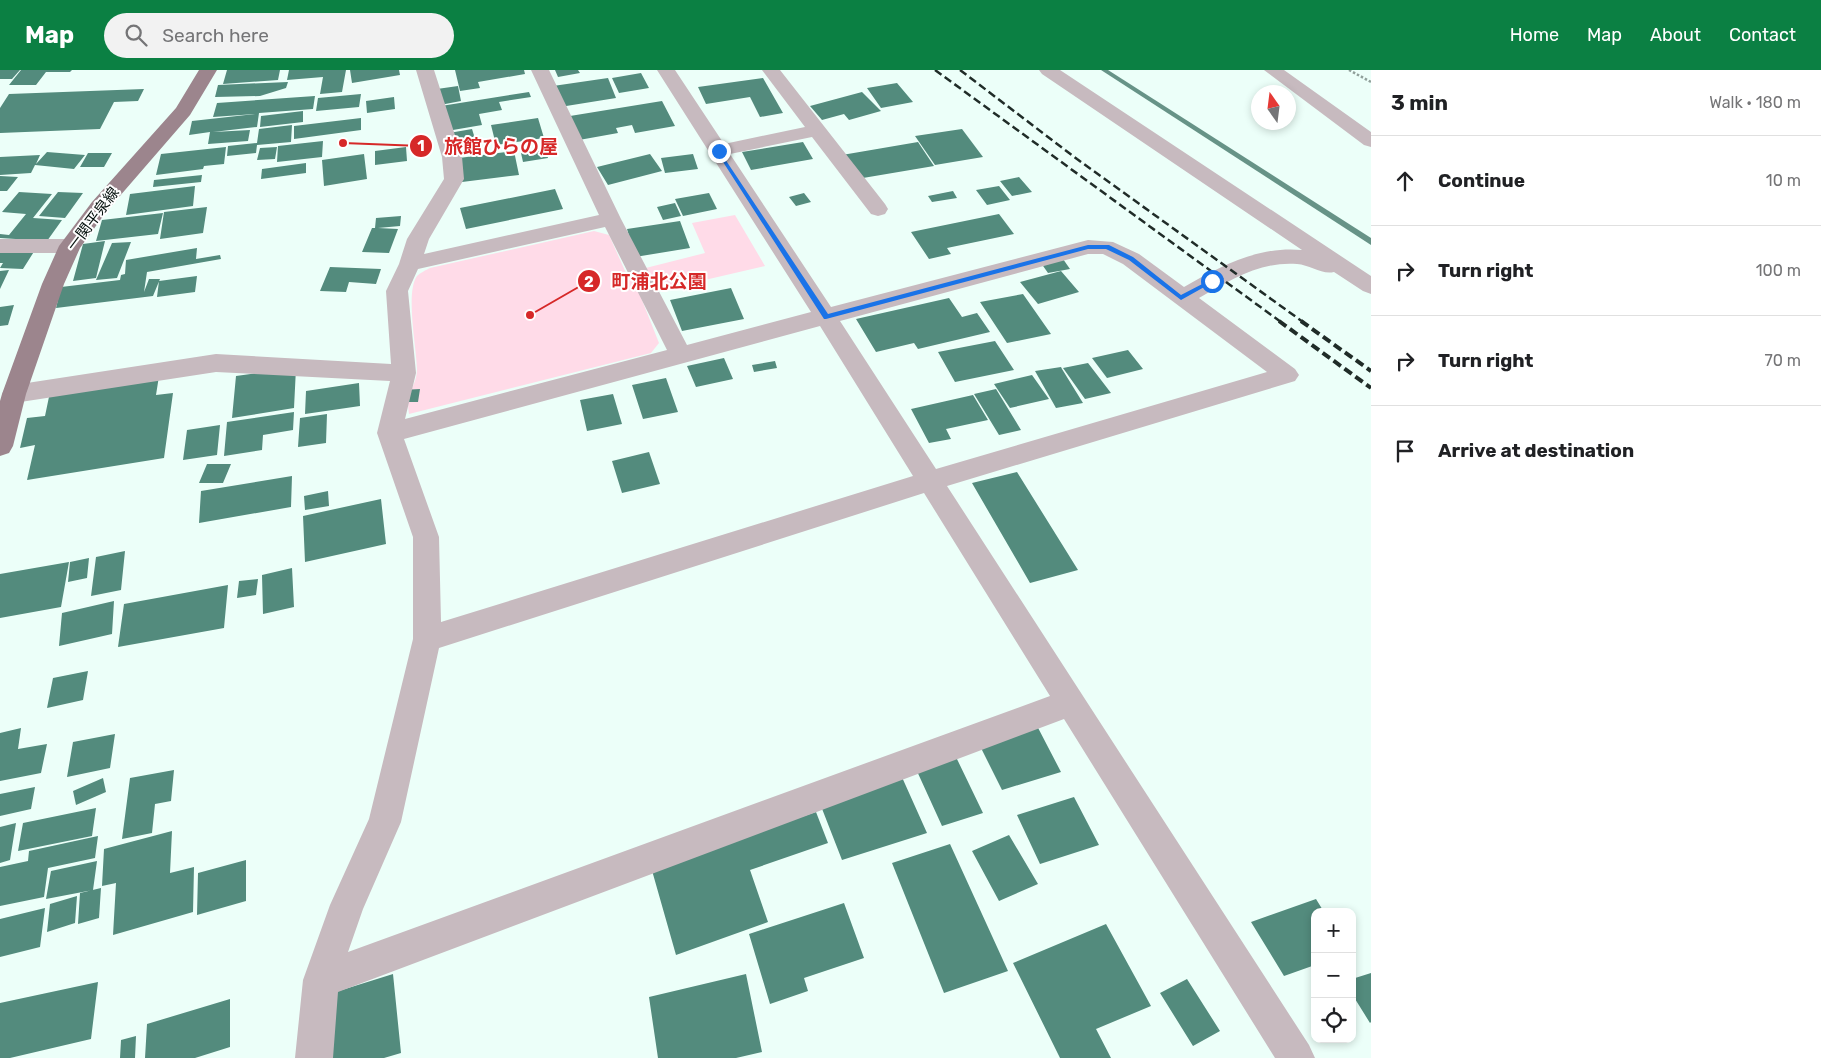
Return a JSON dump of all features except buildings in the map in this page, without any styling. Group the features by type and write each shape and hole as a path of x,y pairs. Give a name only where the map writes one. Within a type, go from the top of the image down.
{"main road":[{"name":"一関平泉線","path":"0,446 14,394 53,284 70,246 99,208 184,111 208,70"}],"street":[{"path":"540,70 611,219 681,355"},
{"path":"666,70 826,317 1296,1058"},
{"path":"771,70 878,208"},
{"path":"1048,70 1371,286"},
{"path":"1273,70 1371,141"},
{"path":"314,1058 321,980 347,905 385,822 427,639 426,537 389,433 404,373 397,291 410,264 418,239 454,180 452,157 432,71"},
{"path":"719,151 816,130"},
{"path":"410,264 611,219"},
{"path":"0,246 70,246"},
{"path":"389,433 1088,247 1106,247 1131,259 1287,375 929,481 427,639"},
{"path":"1181,298 1250,262 1280,256 1304,257 1371,286"},
{"path":"14,394 216,363 404,373"},
{"path":"321,980 1070,702"}],"path":[{"path":"1349,70 1371,82"}],"shaded area":[{"path":"735,215 765,266 640,295 659,343 651,353 409,414 410,394 417,369 412,321 412,295 417,276 421,273 430,268 594,231 609,235 626,273 705,253 692,223"}],"waterway":[{"path":"1104,70 1371,242"}],"railway":[{"path":"935,70 1281,322"},
{"path":"960,70 1077,159 1303,322"},
{"path":"1279,321 1371,388"},
{"path":"1301,321 1371,371"}],"place":[{"name":"旅館ひらの屋","path":"343,143"},
{"name":"町浦北公園","path":"530,315"}],"route":[{"path":"719,151 826,317 1088,247 1106,247 1131,259 1181,298 1212,281"}]}
